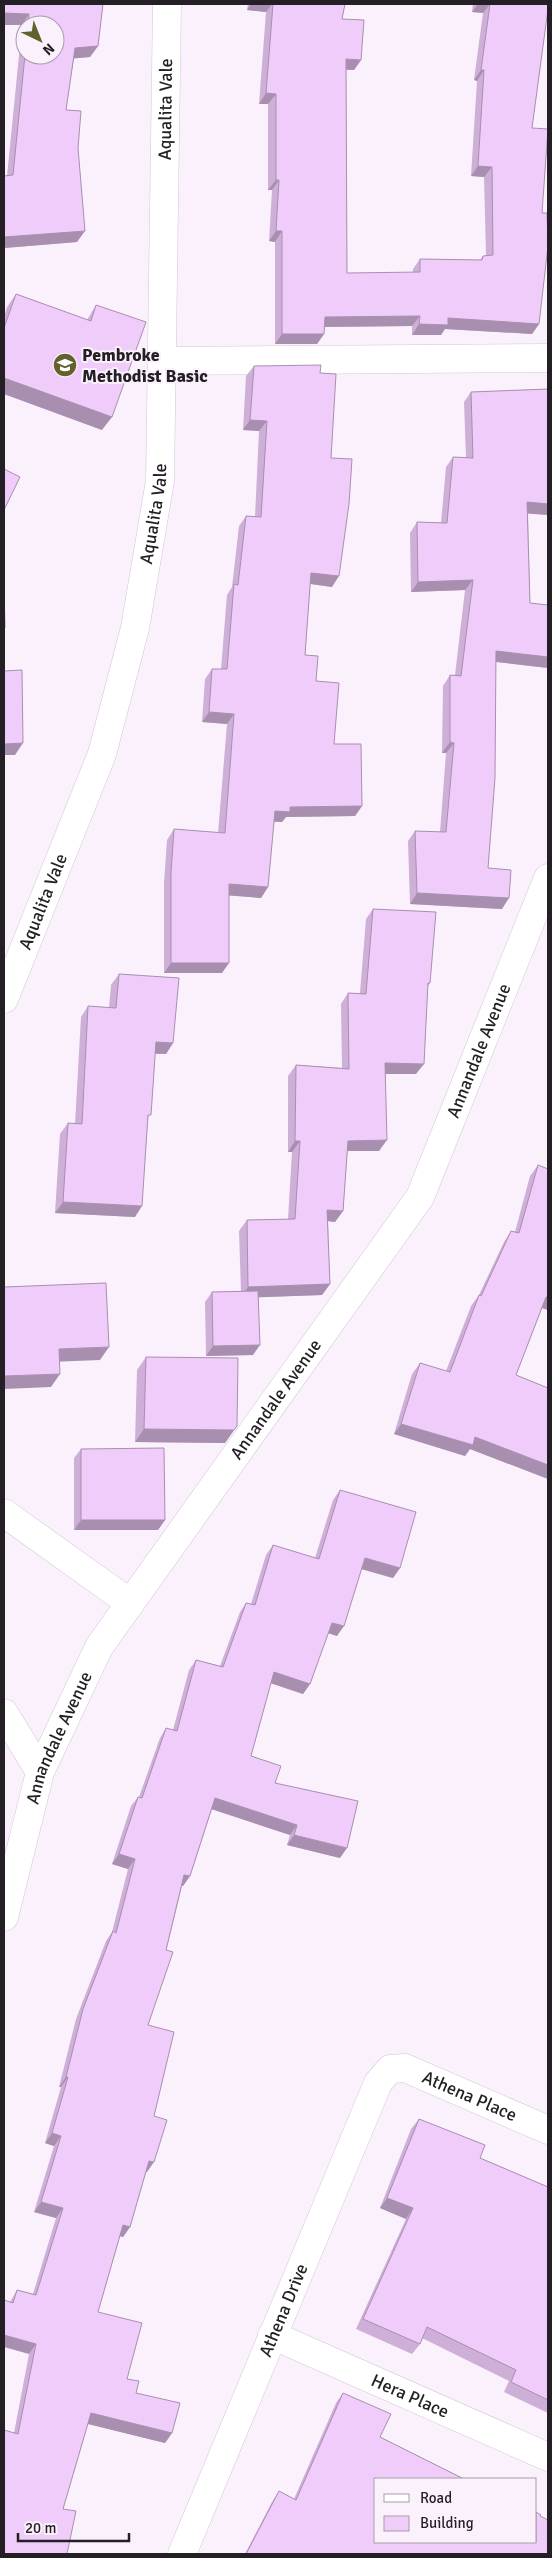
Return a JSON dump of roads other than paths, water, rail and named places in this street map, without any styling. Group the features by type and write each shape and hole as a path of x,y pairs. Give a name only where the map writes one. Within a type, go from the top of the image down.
{"street":[{"name":"Aqualita Vale","path":"4,999 102,754 135,628 160,481 166,4"},
{"path":"163,361 548,358"},
{"name":"Annandale Avenue","path":"4,1916 40,1772 99,1647 420,1197 548,878"},
{"path":"4,1513 130,1603"},
{"path":"4,1713 40,1772"},
{"name":"Athena Place","path":"390,2069 405,2068 548,2130"},
{"name":"Athena Drive","path":"182,2554 378,2083 390,2069"},
{"name":"Hera Place","path":"272,2335 548,2457"}],"place":[{"name":"Pembroke Methodist Basic","path":"65,365"}]}
